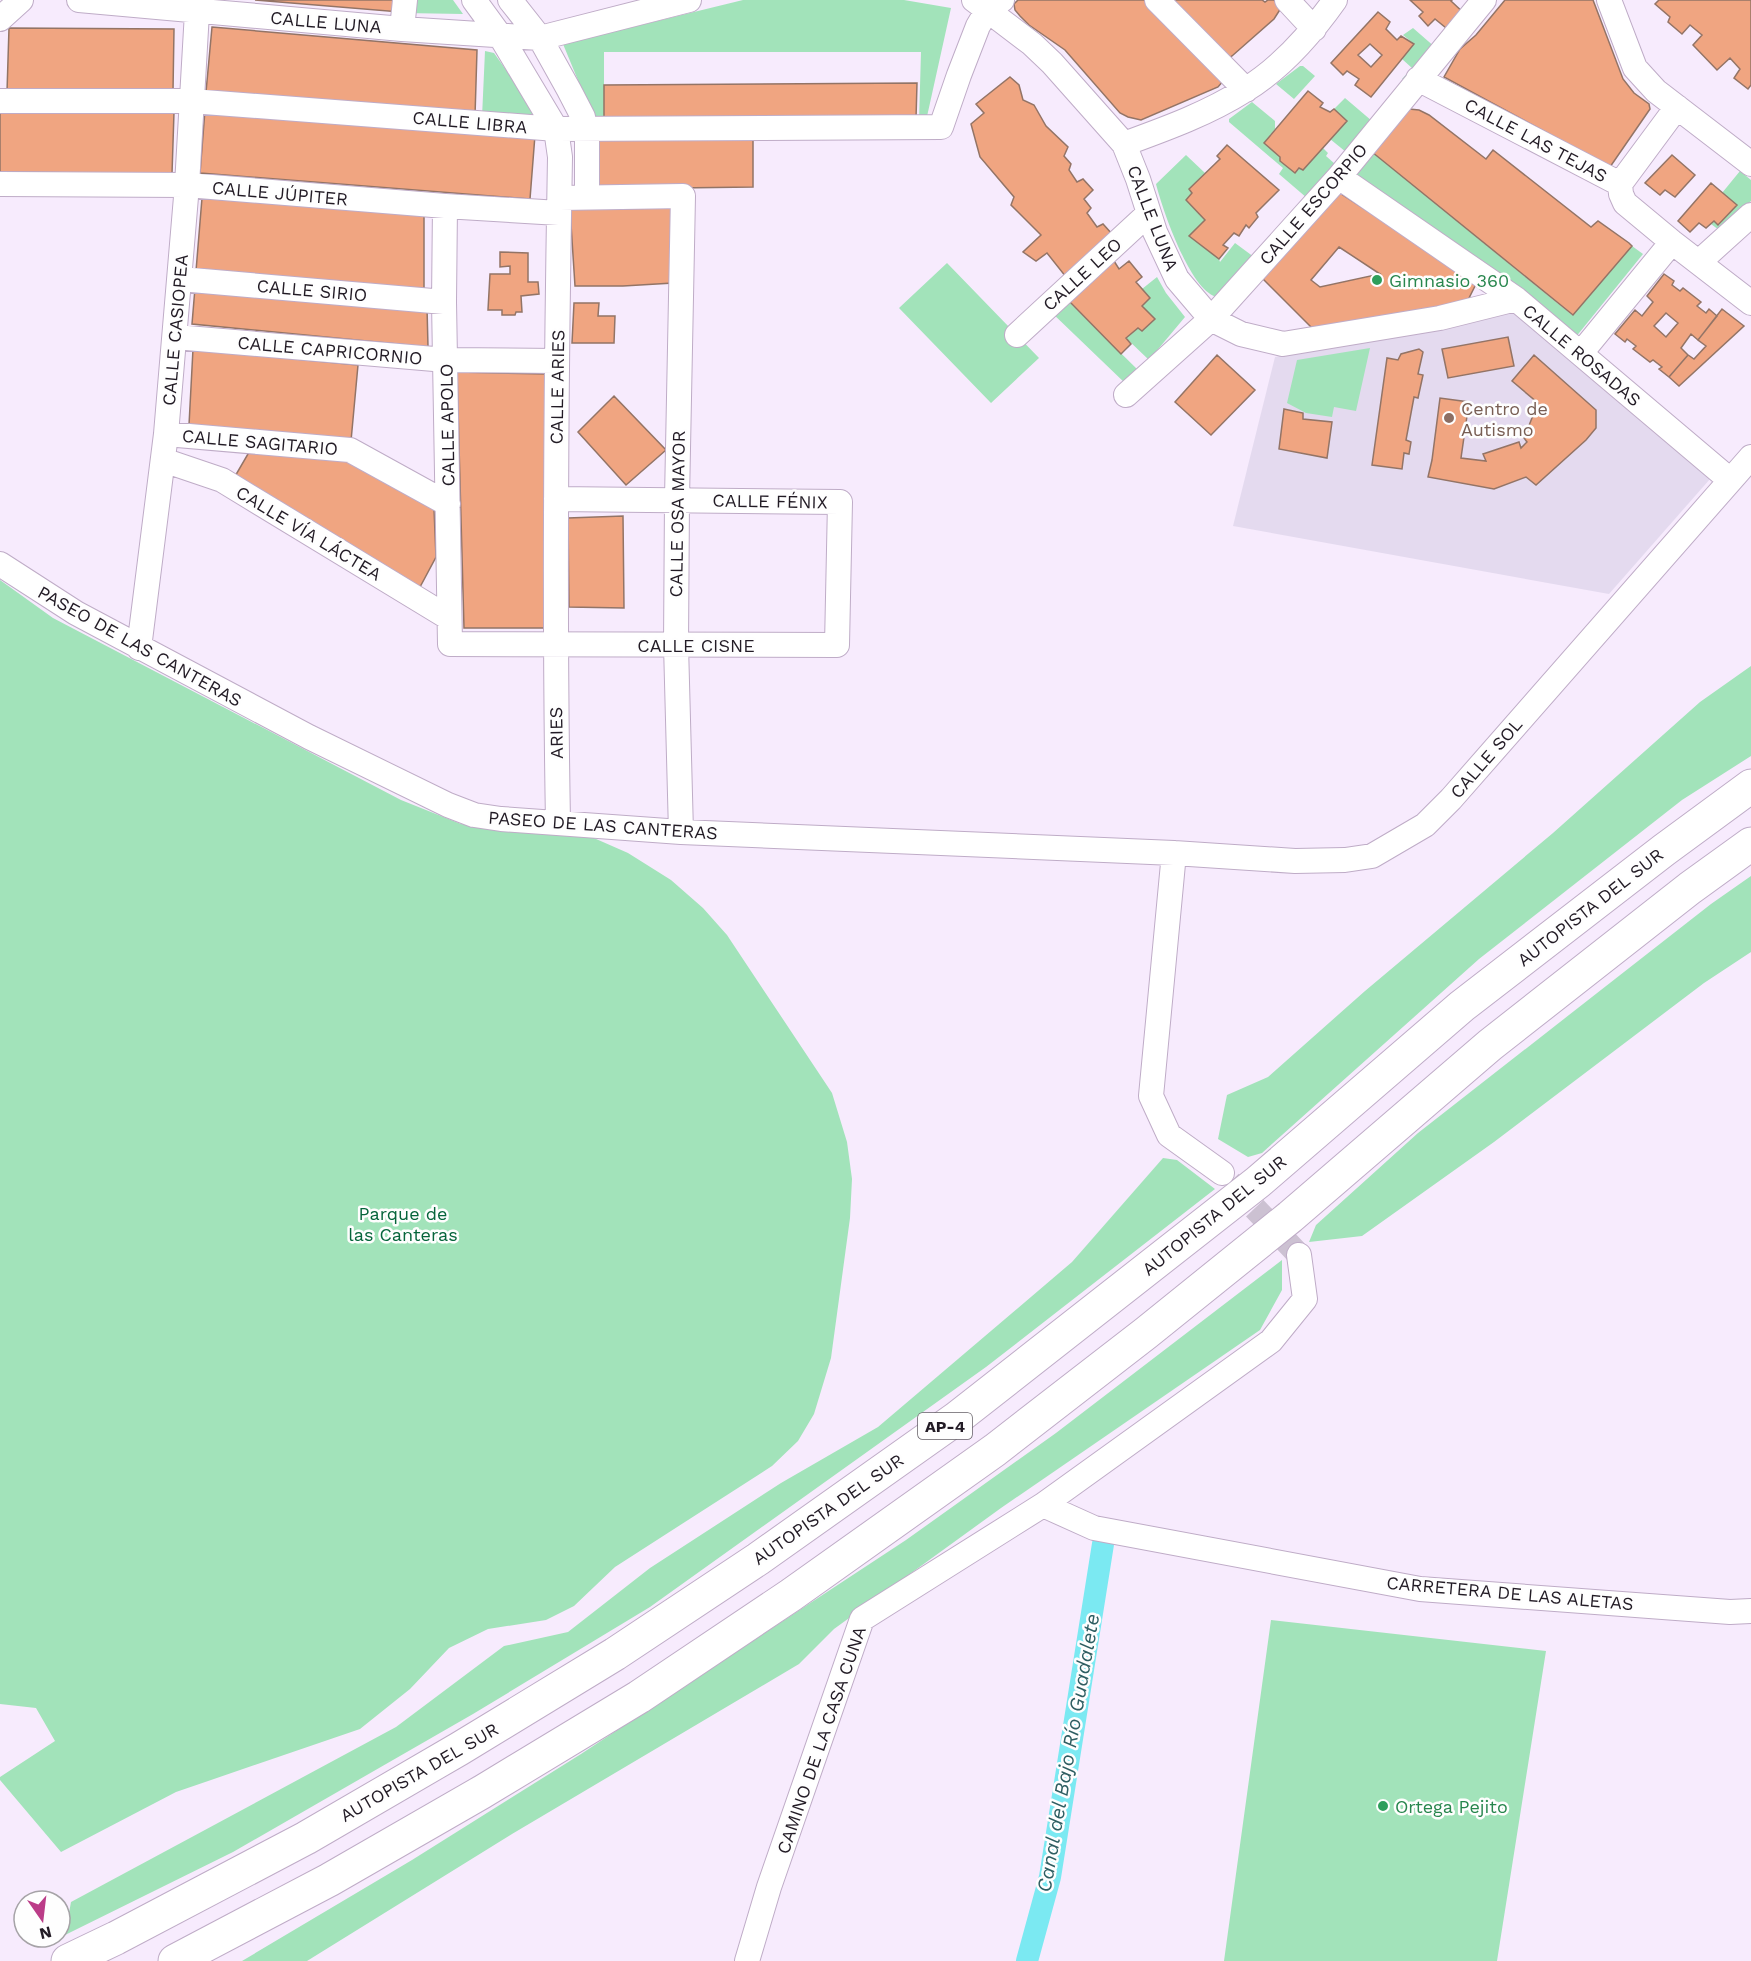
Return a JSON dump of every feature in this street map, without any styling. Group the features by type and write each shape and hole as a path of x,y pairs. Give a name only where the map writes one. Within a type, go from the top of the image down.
{"highway":[{"name":"AUTOPISTA DEL SUR","path":"68,1961 296,1843 459,1749 615,1654 758,1559 966,1411 1258,1182 1462,1006 1751,786"},
{"name":"AP-4","path":"175,1961 329,1880 482,1792 639,1697 811,1581 995,1450 1146,1333 1290,1217 1490,1045 1690,888 1751,844"}],"street":[{"path":"0,19 21,0"},
{"name":"CALLE LUNA","path":"79,0 402,29 540,38"},
{"path":"402,29 405,0"},
{"path":"474,0 501,37 556,129"},
{"path":"510,0 540,38 578,106 586,129 587,197"},
{"path":"540,38 689,0"},
{"path":"1157,0 1246,90"},
{"path":"1287,0 1314,29"},
{"path":"1124,144 1200,115 1246,90 1279,63 1314,29 1335,0"},
{"name":"CALLE ESCORPIO","path":"1126,395 1211,319 1339,177 1484,0"},
{"path":"1609,0 1635,68 1656,91 1751,164"},
{"name":"CALLE LUNA","path":"988,3 1052,63 1124,144 1138,179 1148,214 1177,279 1211,319 1241,334 1283,344 1440,318 1516,299"},
{"name":"CALLE LIBRA","path":"0,100 191,101 556,129 941,127 988,3"},
{"name":"CALLE CASIOPEA","path":"139,648 166,434 187,185 197,12"},
{"name":"CALLE LAS TEJAS","path":"1419,79 1620,184 1625,203 1751,303"},
{"path":"1620,184 1677,107"},
{"name":"CALLE ARIES","path":"555,645 561,157 556,129"},
{"name":"CALLE ROSADAS","path":"1339,177 1516,299 1730,480"},
{"name":"CALLE JÚPITER","path":"0,184 187,185 445,207 560,205 587,197 683,196"},
{"name":"CALLE OSA MAYOR","path":"681,832 676,645 683,196"},
{"name":"CALLE APOLO","path":"445,207 444,302 450,644"},
{"name":"CALLE LEO","path":"1017,335 1148,214"},
{"path":"1699,262 1751,215"},
{"path":"1581,353 1672,242"},
{"name":"CALLE SIRIO","path":"180,279 444,302"},
{"name":"CALLE CAPRICORNIO","path":"174,337 446,360 557,361"},
{"name":"CALLE SAGITARIO","path":"166,434 351,450 448,504"},
{"name":"CALLE SOL","path":"1125,852 1295,861 1345,860 1372,856 1425,825 1451,799 1751,457"},
{"name":"CALLE VÍA LÁCTEA","path":"163,460 222,480 449,618"},
{"name":"CALLE FÉNIX","path":"556,499 840,502 837,645"},
{"name":"PASEO DE LAS CANTERAS","path":"0,564 76,613 139,648 319,742 447,805 474,815 681,832 1125,852"},
{"name":"CALLE CISNE","path":"450,644 837,645"},
{"name":"ARIES","path":"555,645 558,822"},
{"path":"1174,853 1151,1096 1168,1135 1222,1173"},
{"name":"CAMINO DE LA CASA CUNA","path":"747,1961 769,1887 862,1619 1043,1505 1271,1341 1305,1299 1299,1255"},
{"name":"CARRETERA DE LAS ALETAS","path":"1043,1505 1094,1528 1420,1589 1730,1612 1751,1611"}],"shaded area":[{"name":"Centro de Autismo","path":"1514,312 1710,479 1609,594 1233,526 1275,357"}],"green space":[{"path":"405,0 453,0 463,14 404,13"},
{"path":"743,0 904,0 951,8 926,121 919,121 921,52 604,52 604,119 594,119 563,44"},
{"path":"1413,28 1436,48 1406,82 1402,79 1412,68 1402,59 1414,44 1403,35"},
{"path":"485,51 494,53 545,125 482,117"},
{"path":"1300,66 1315,76 1294,99 1276,84"},
{"path":"1345,98 1372,121 1346,152 1330,139 1347,121 1334,109"},
{"path":"1252,102 1275,121 1275,129 1264,143 1280,157 1280,161 1295,173 1323,148 1328,153 1326,156 1335,164 1307,198 1279,174 1283,168 1229,122 1229,119"},
{"path":"1372,152 1572,315 1632,246 1643,254 1575,338 1354,174"},
{"path":"1186,155 1205,173 1189,189 1192,193 1187,201 1205,220 1190,236 1220,262 1235,243 1254,257 1218,297 1208,292 1188,266 1171,230 1156,184"},
{"path":"1740,171 1751,180 1751,201 1719,230 1711,224 1714,221 1719,225 1736,205 1722,193"},
{"path":"947,263 1039,358 991,403 899,308"},
{"path":"1088,276 1070,303 1139,371 1127,385 1050,311"},
{"path":"1157,277 1166,293 1185,317 1149,360 1126,338 1138,328 1142,331 1155,319 1142,306 1150,298 1142,289"},
{"path":"1370,348 1356,411 1334,407 1332,417 1306,413 1287,403 1297,360"},
{"name":"Parque de las Canteras","path":"0,580 53,618 401,800 461,824 587,835 628,853 671,880 703,908 727,935 832,1093 847,1142 852,1179 850,1218 831,1358 814,1414 798,1441 772,1466 615,1567 574,1606 546,1620 488,1629 449,1648 410,1689 360,1729 176,1792 61,1852 0,1780 0,1777 55,1741 36,1708 0,1704"},
{"path":"1751,666 1751,756 1682,800 1479,959 1262,1153 1248,1157 1218,1139 1227,1095 1268,1077 1365,991 1553,833 1700,702"},
{"path":"1751,876 1751,952 1704,983 1494,1142 1362,1236 1309,1242 1316,1225 1418,1133 1711,904"},
{"path":"1163,1158 1177,1160 1215,1189 986,1367 650,1607 473,1714 233,1852 72,1932 72,1901 396,1727 504,1646 568,1632 650,1568 781,1483 878,1427 1072,1262"},
{"path":"1282,1260 1282,1290 1260,1330 1001,1508 834,1629 799,1664 512,1834 307,1961 242,1961 412,1860 581,1754 906,1540 1056,1433"},
{"name":"Ortega Pejito","path":"1271,1620 1546,1651 1497,1961 1224,1961"}],"building":[{"path":"255,0 401,0 400,12"},
{"path":"1018,0 1151,0 1224,80 1218,87 1141,120 1128,117 1120,113 1065,50 1020,16 1014,4"},
{"path":"1172,0 1262,0 1265,2 1274,0 1281,8 1274,19 1227,59"},
{"path":"1410,0 1452,0 1466,15 1451,32 1435,19 1428,26 1419,16 1423,12"},
{"path":"1505,0 1593,0 1623,79 1634,93 1649,104 1650,109 1610,167 1444,77 1460,49 1476,35"},
{"path":"1659,0 1751,0 1751,85 1748,89 1734,78 1740,69 1730,58 1717,70 1693,45 1702,35 1690,25 1682,34 1668,22 1670,17 1655,4"},
{"path":"1378,12 1390,22 1386,29 1397,40 1401,36 1414,44 1371,97 1355,85 1359,79 1347,71 1343,75 1331,63","holes":["1370,44 1382,55 1371,67 1358,55"]},
{"path":"212,27 477,50 475,116 206,92"},
{"path":"9,28 174,29 173,91 7,92"},
{"path":"1010,77 1019,85 1023,100 1034,105 1046,126 1068,147 1064,156 1071,164 1069,170 1077,182 1083,179 1093,190 1084,199 1091,208 1087,213 1097,227 1103,224 1112,234 1066,277 1047,253 1036,261 1023,252 1041,235 1011,205 1014,197 980,157 971,124 984,113 976,104"},
{"path":"917,83 916,119 604,119 604,85"},
{"path":"1308,91 1323,103 1320,107 1330,112 1334,109 1347,121 1303,170 1299,168 1295,173 1280,161 1280,157 1264,143"},
{"path":"0,108 174,112 172,174 0,172"},
{"path":"1409,109 1419,110 1429,115 1486,159 1493,150 1591,227 1598,221 1632,246 1573,315 1372,152"},
{"path":"205,110 535,135 530,199 200,173"},
{"path":"597,133 753,135 753,187 599,189"},
{"path":"1227,145 1279,190 1256,213 1258,217 1249,228 1246,225 1239,236 1234,233 1223,245 1228,248 1219,259 1189,236 1205,220 1186,200 1192,193 1189,189 1220,159 1217,156"},
{"path":"1672,155 1695,175 1675,197 1665,190 1660,195 1645,183"},
{"path":"1711,183 1737,205 1718,225 1714,221 1706,228 1699,223 1690,232 1678,221"},
{"path":"1340,193 1477,282 1467,302 1314,330 1262,278","holes":["1339,247 1380,274 1320,287 1311,280"]},
{"path":"202,198 424,215 424,291 196,271"},
{"path":"673,208 673,283 575,286 570,209"},
{"path":"500,252 528,253 528,282 538,282 539,294 521,296 522,312 516,312 515,315 502,315 502,310 488,310 490,274 510,274 510,266 500,267"},
{"path":"1114,261 1119,269 1129,261 1142,277 1136,282 1150,298 1142,306 1155,319 1142,331 1138,328 1126,338 1131,344 1121,354 1070,302"},
{"path":"1664,274 1674,281 1672,285 1680,291 1683,288 1701,302 1697,306 1706,313 1709,309 1717,316 1698,340 1691,334 1681,348 1688,355 1669,377 1653,360 1650,362 1633,349 1636,346 1627,339 1625,342 1615,334 1635,310 1642,316 1653,302 1647,296","holes":["1666,313 1678,323 1666,337 1654,326"]},
{"path":"195,288 427,307 428,347 192,324"},
{"path":"574,303 599,303 598,316 615,316 614,343 572,343"},
{"path":"1722,309 1744,326 1679,386 1669,377 1688,355 1694,359 1706,346 1698,340"},
{"path":"1508,337 1514,366 1448,378 1442,349"},
{"path":"193,349 358,365 351,441 189,425"},
{"path":"1419,349 1423,352 1418,374 1423,375 1418,398 1414,397 1406,440 1411,442 1409,454 1404,453 1402,469 1372,465 1387,358 1398,360 1401,354"},
{"path":"1217,355 1255,390 1211,435 1175,402"},
{"path":"1534,355 1596,410 1596,428 1586,440 1536,485 1526,477 1494,489 1428,477 1440,398 1469,402 1461,458 1486,461 1483,454 1519,442 1521,448 1527,442 1524,438 1538,403 1512,381"},
{"path":"457,372 547,374 545,628 464,628"},
{"path":"614,396 666,450 626,485 578,432"},
{"path":"1284,409 1303,413 1303,419 1332,422 1327,458 1279,449"},
{"path":"252,447 347,455 434,509 436,557 420,587 234,478"},
{"path":"623,516 624,608 569,607 568,518"}],"waterway":[{"name":"Canal del Bajo Río Guadalete","path":"1027,1961 1050,1877 1103,1544"}],"tunnel":[{"path":"1230,1182 1299,1255"}],"place":[{"name":"Gimnasio 360","path":"1377,280"},
{"name":"Centro de Autismo","path":"1449,418"},
{"name":"Ortega Pejito","path":"1383,1806"}]}
